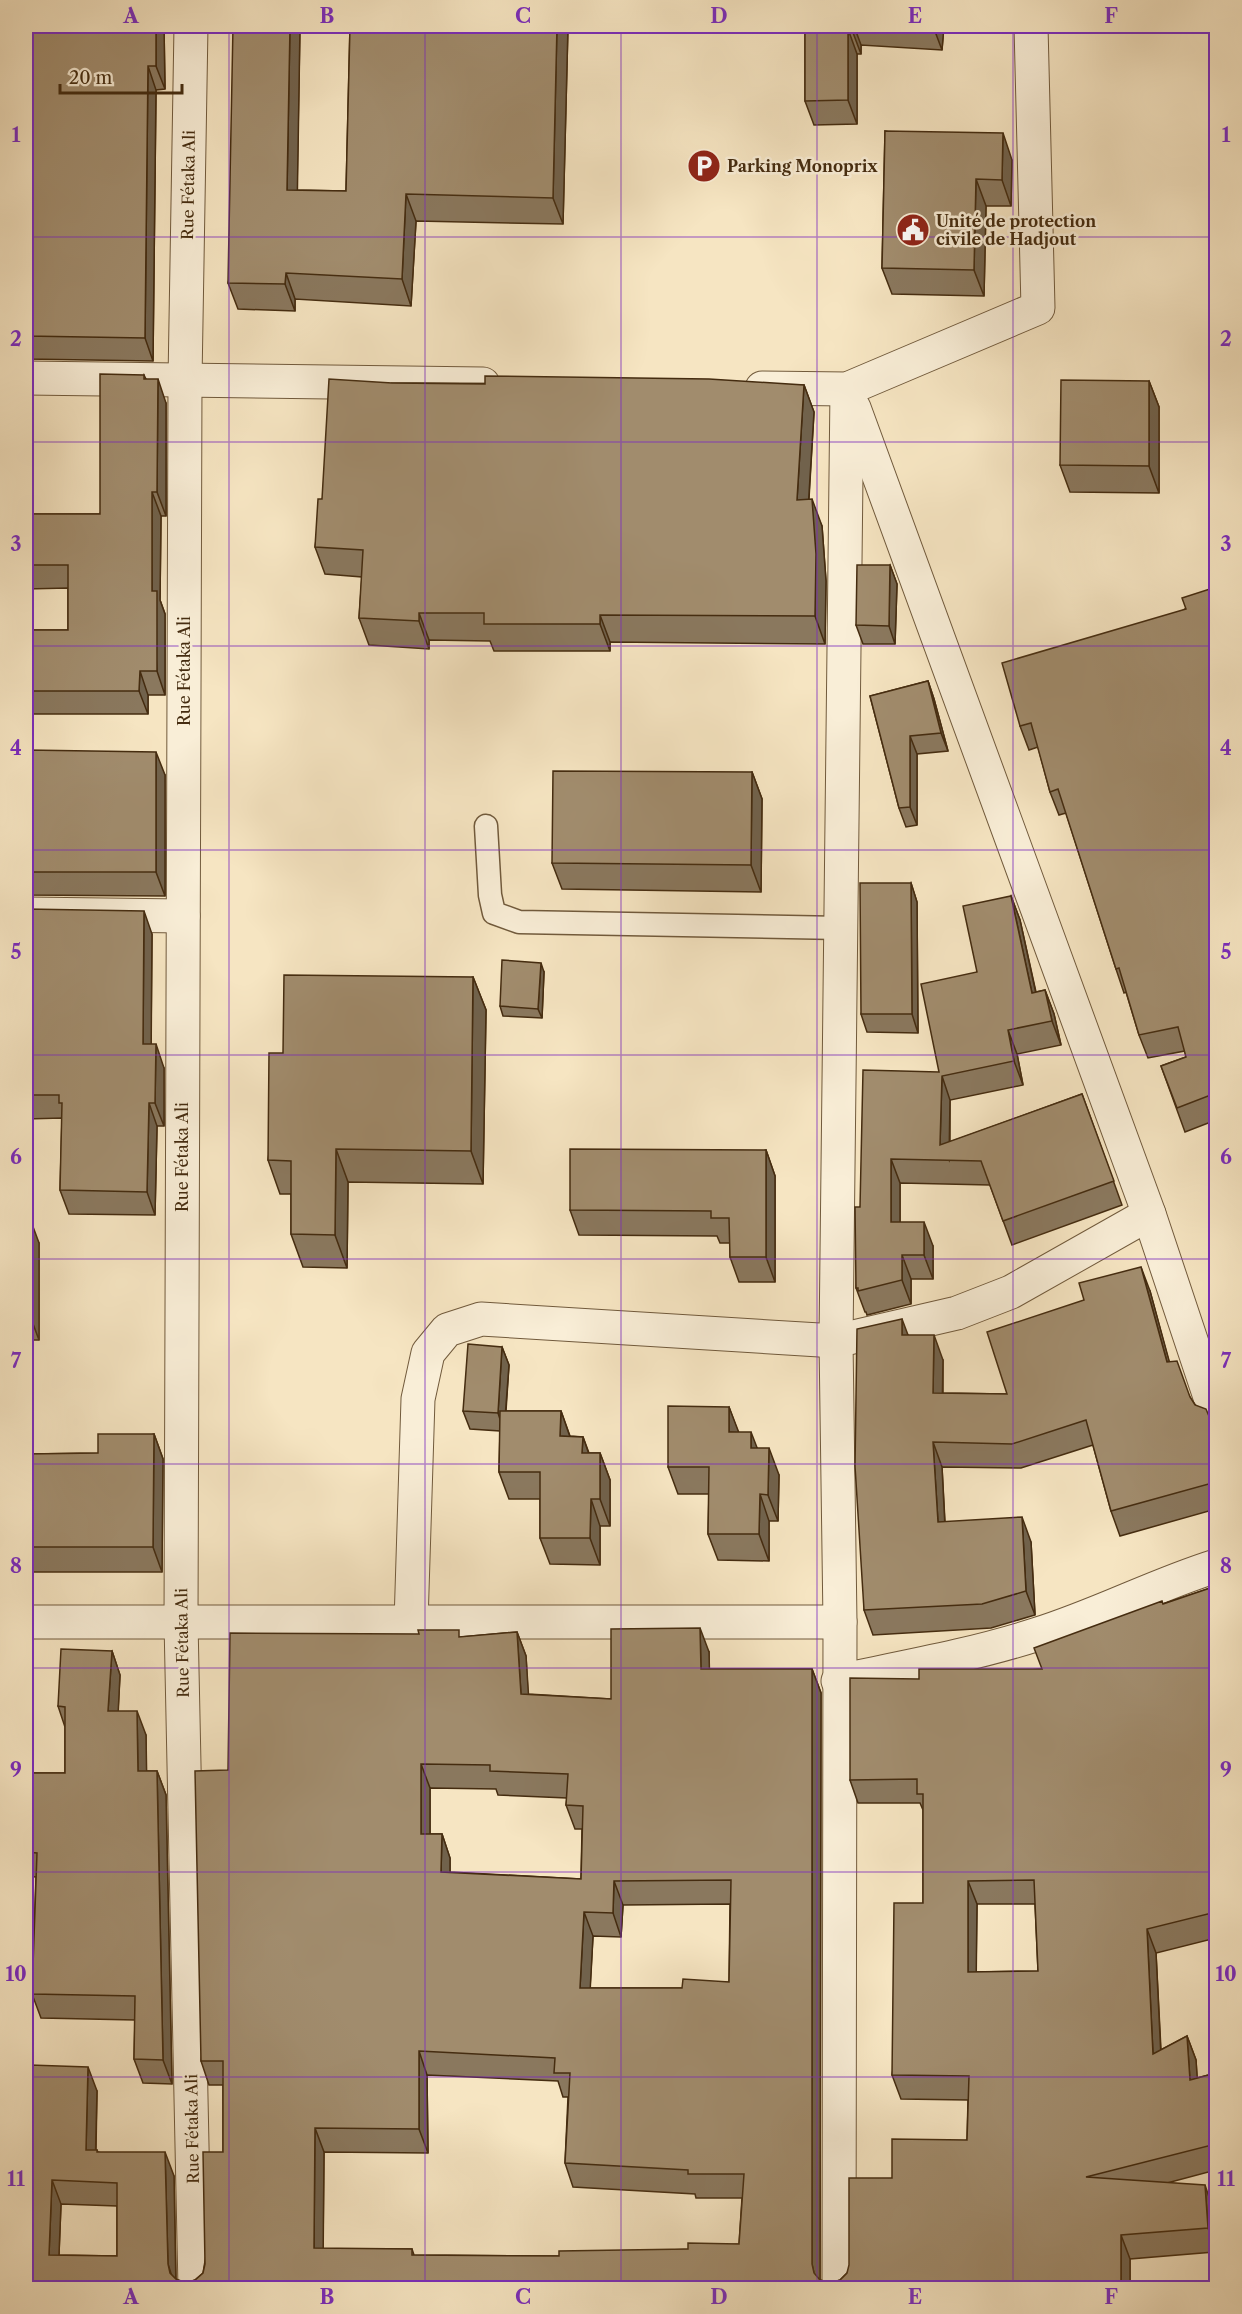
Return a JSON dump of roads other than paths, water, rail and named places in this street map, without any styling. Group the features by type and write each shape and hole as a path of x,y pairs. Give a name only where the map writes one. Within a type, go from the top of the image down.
{"street":[{"name":"Rue Fétaka Ali","path":"191,26 184,380 181,1622 195,2289"},
{"path":"729,387 847,389 1038,308 1031,26"},
{"path":"26,378 516,384"},
{"path":"839,2289 838,1682 840,1622 836,1341 847,389"},
{"path":"847,389 1149,1214 1216,1415"},
{"path":"26,914 183,916"},
{"path":"411,1623 418,1399 428,1353 447,1330 481,1319 836,1341 957,1313 1011,1292 1149,1214"},
{"path":"838,1682 987,1649 1039,1634 1094,1614 1176,1578 1216,1566"},
{"path":"26,1622 840,1622"}],"lane":[{"path":"486,826 490,896 494,913 519,922 841,928"}],"place":[{"name":"Parking Monoprix","path":"704,166"},
{"name":"Unité de protection civile de Hadjout","path":"913,230"}]}
